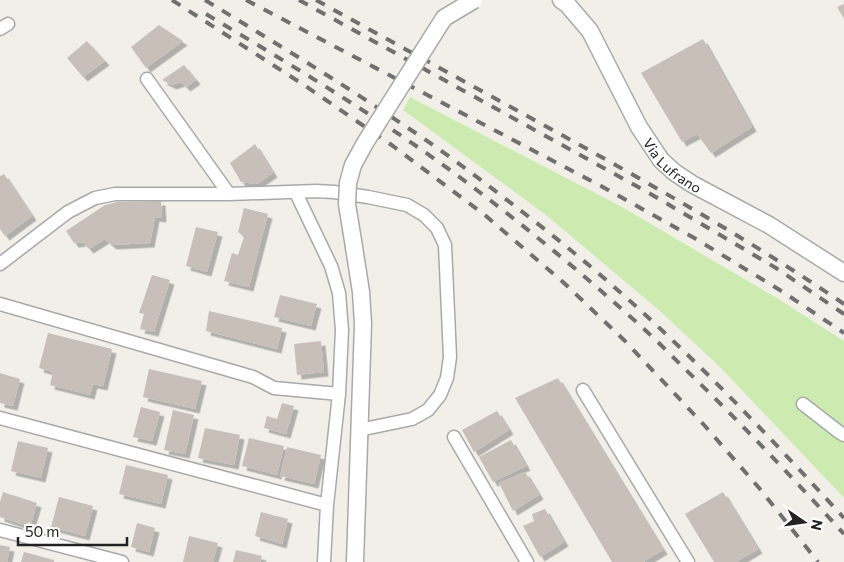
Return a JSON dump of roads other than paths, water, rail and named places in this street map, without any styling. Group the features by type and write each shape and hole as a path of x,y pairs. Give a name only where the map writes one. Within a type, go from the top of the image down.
{"street":[{"path":"355,562 362,324 361,292 347,204 348,183 353,166 365,142 444,18 474,0"},
{"name":"Via Lufrano","path":"561,0 567,4 590,31 639,127 661,160 674,172 692,184 768,225 844,273"},
{"path":"147,79 229,194"},
{"path":"0,264 68,212 95,198 115,194 229,194 316,191 368,196 407,205 424,215 437,228 445,245 450,357 447,378 440,395 428,410 412,420 359,430"},
{"path":"296,192 331,266 339,293 342,330 339,394 327,504 324,562"},
{"path":"0,304 253,377 274,388 339,394"},
{"path":"583,390 688,562"},
{"path":"803,404 844,434"},
{"path":"0,418 327,504"},
{"path":"454,437 527,562"},
{"path":"0,530 122,562"}],"railway":[{"path":"172,0 304,85 393,146 486,216 563,282 625,341 705,426 760,489 818,562"},
{"path":"205,0 331,78 447,155 562,243 641,311 711,378 844,518"},
{"path":"246,0 601,186 696,239 783,292 844,333"},
{"path":"299,0 649,193 776,268 844,314"},
{"path":"316,0 679,201 746,241 844,304"},
{"path":"206,14 310,77 412,143 478,191 553,250 662,346 785,470 844,534"}]}
